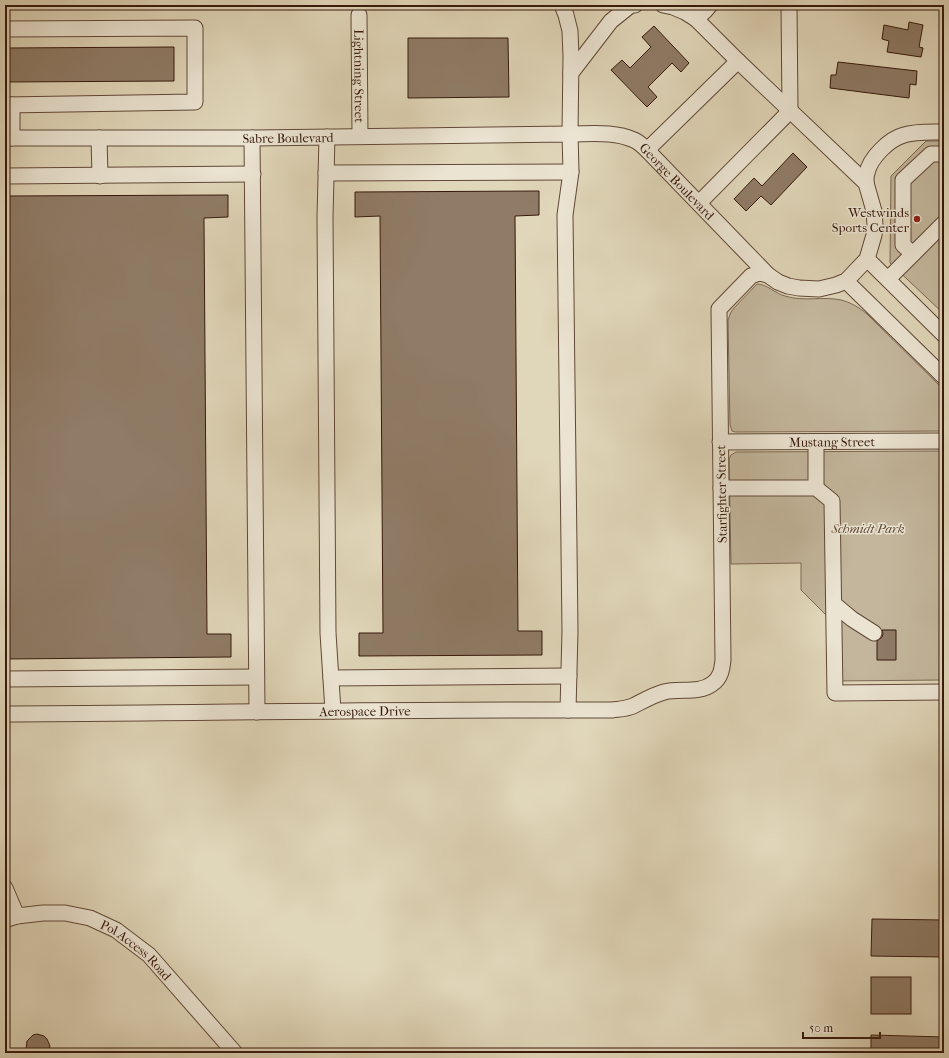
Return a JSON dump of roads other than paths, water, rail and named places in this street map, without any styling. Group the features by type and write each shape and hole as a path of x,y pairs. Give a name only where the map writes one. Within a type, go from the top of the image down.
{"street":[{"path":"562,5 570,31 571,74 571,172 565,215 570,631 568,710"},
{"path":"571,74 611,21 631,6 635,5"},
{"path":"663,5 679,10 696,19 866,183"},
{"path":"696,19 710,5"},
{"path":"699,203 790,111 789,5"},
{"name":"Lightning Street","path":"359,15 360,136"},
{"path":"5,28 195,28 195,102 8,105 8,138"},
{"path":"647,150 738,61"},
{"path":"866,183 866,174 875,156 895,139 904,134 944,132"},
{"name":"Sabre Boulevard","path":"8,138 252,138 570,134"},
{"name":"George Boulevard","path":"570,134 612,134 636,141 647,150 768,275 778,282 799,288 818,289 839,293 868,303"},
{"path":"327,137 325,225 328,633 333,711"},
{"path":"99,138 100,176"},
{"path":"252,138 257,712"},
{"path":"913,254 903,245 903,180 931,154 944,154"},
{"path":"326,173 571,172"},
{"path":"5,176 253,174"},
{"name":"George Boulevard","path":"818,289 846,281 867,259 874,235 875,225 874,211 866,183"},
{"path":"888,279 944,223"},
{"name":"George Boulevard","path":"874,235 878,257 888,279"},
{"name":"George Boulevard","path":"867,259 944,335"},
{"name":"Starfighter Street","path":"718,679 721,673 723,660 719,309 751,276 759,273 768,275"},
{"name":"George Boulevard","path":"846,281 944,377"},
{"name":"Mustang Street","path":"720,442 944,441"},
{"path":"816,442 816,488"},
{"path":"721,488 816,488 832,501 835,693 944,692"},
{"path":"834,604 852,619 874,633"},
{"path":"331,678 569,676"},
{"path":"5,679 256,678"},
{"name":"Aerospace Drive","path":"5,714 612,710 624,709 664,692 707,687 718,679"},
{"path":"5,888 11,918"},
{"name":"Pol Access Road","path":"11,918 43,913 65,913 90,918 116,930 149,955 235,1053"}],"place":[{"name":"Westwinds Sports Center","path":"917,219"}],"park label":[{"name":"Schmidt Park","path":"868,528"}]}
